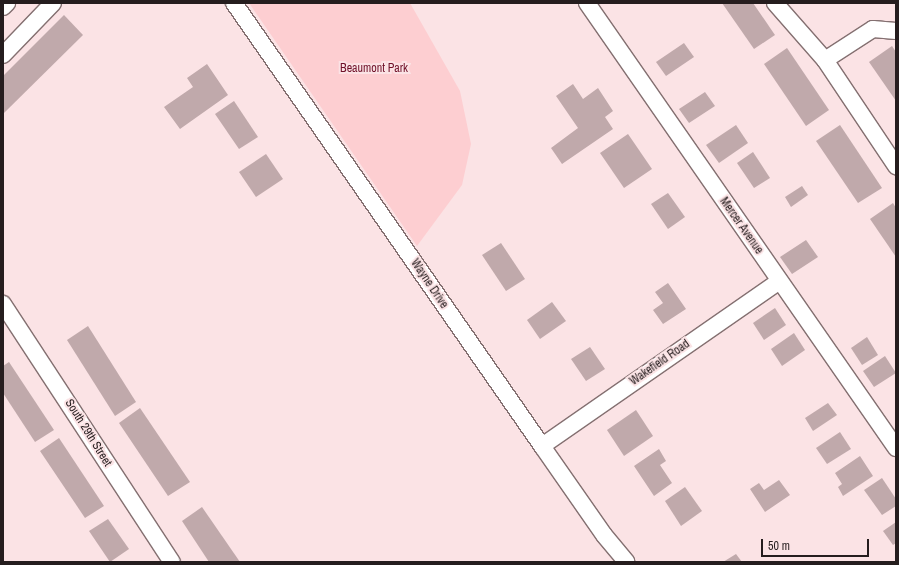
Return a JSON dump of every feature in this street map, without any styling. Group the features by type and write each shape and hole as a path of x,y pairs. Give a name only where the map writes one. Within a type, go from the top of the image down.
{"street":[{"path":"3,7 7,3"},
{"path":"3,55 53,3"},
{"name":"Wayne Drive","path":"234,3 622,560"},
{"name":"Mercer Avenue","path":"588,3 896,448"},
{"path":"775,3 825,60 896,166"},
{"path":"825,60 873,29 896,31"},
{"name":"Wakefield Road","path":"542,446 779,281"},
{"name":"South 29th Street","path":"3,304 172,562"}],"green space":[{"name":"Beaumont Park","path":"249,3 410,3 460,91 471,144 462,185 417,246"}],"building":[{"path":"722,3 753,3 775,35 754,49"},
{"path":"64,15 83,35 3,114 3,76"},
{"path":"684,43 694,57 666,76 656,62"},
{"path":"892,46 896,52 896,101 869,62"},
{"path":"787,48 829,110 806,126 764,64"},
{"path":"207,64 228,95 180,129 164,107 193,87 187,78"},
{"path":"573,84 583,99 598,88 613,111 605,117 613,129 562,164 551,148 578,128 556,96"},
{"path":"705,92 715,106 689,123 679,109"},
{"path":"234,101 258,137 239,149 215,114"},
{"path":"736,125 748,143 719,163 706,145"},
{"path":"840,125 882,188 858,203 816,141"},
{"path":"628,134 652,169 624,188 600,153"},
{"path":"753,152 770,178 754,188 737,163"},
{"path":"266,154 283,179 256,197 239,172"},
{"path":"802,186 808,195 791,207 785,197"},
{"path":"668,193 685,217 668,229 651,204"},
{"path":"893,203 896,208 896,257 870,219"},
{"path":"806,240 818,257 792,274 780,257"},
{"path":"501,243 525,279 506,291 482,255"},
{"path":"668,283 686,309 663,324 653,310 663,303 655,292"},
{"path":"552,302 566,321 540,339 527,320"},
{"path":"775,308 786,325 764,340 753,323"},
{"path":"88,326 136,402 115,416 67,340"},
{"path":"794,333 805,350 782,366 771,349"},
{"path":"867,337 878,355 862,365 851,348"},
{"path":"590,347 605,369 586,381 571,359"},
{"path":"885,356 896,373 874,387 863,371"},
{"path":"9,362 54,430 35,442 3,393 3,366"},
{"path":"828,403 837,415 813,431 805,418"},
{"path":"140,408 190,482 168,496 119,423"},
{"path":"636,410 653,436 624,456 607,430"},
{"path":"840,432 851,449 827,464 816,448"},
{"path":"59,438 104,506 85,518 40,451"},
{"path":"659,449 666,461 660,465 672,483 654,496 634,466"},
{"path":"860,456 873,476 843,496 838,487 842,484 835,473"},
{"path":"882,478 896,499 896,506 882,515 864,490"},
{"path":"779,480 790,495 765,512 750,489 759,483 764,490"},
{"path":"685,487 702,511 681,526 665,501"},
{"path":"202,507 240,562 209,562 182,521"},
{"path":"108,519 129,549 110,562 89,531"},
{"path":"896,522 896,543 893,545 883,531"},
{"path":"736,554 742,562 723,562"}]}
